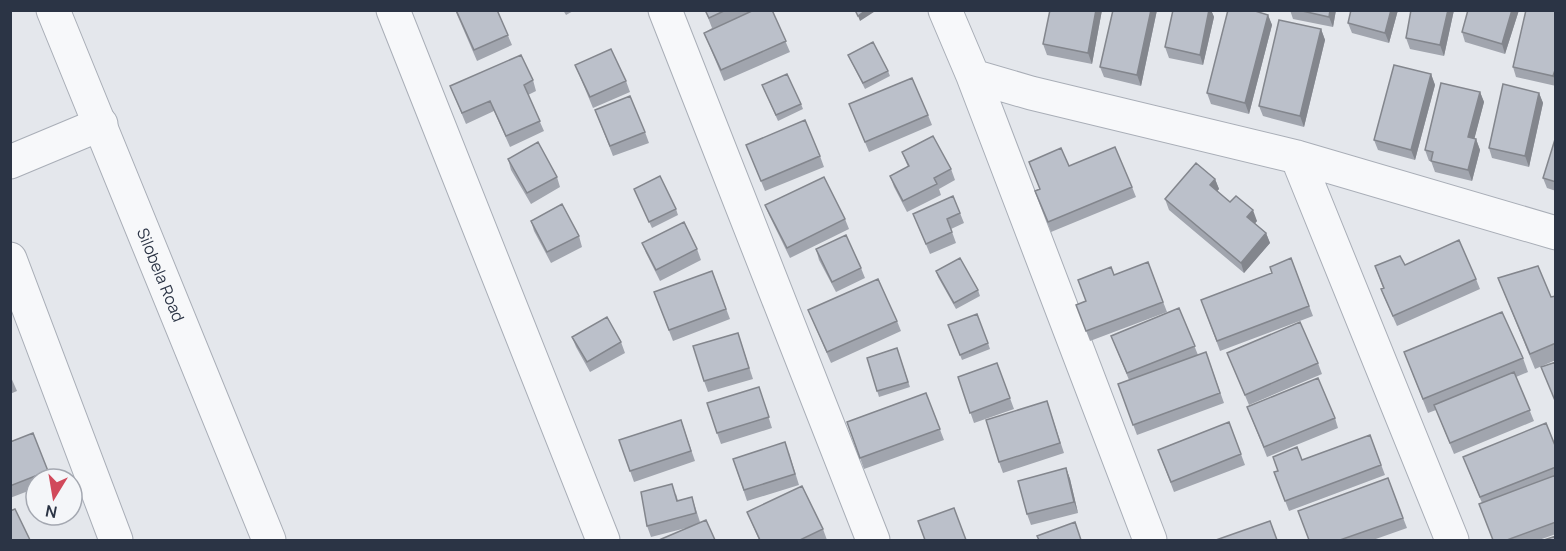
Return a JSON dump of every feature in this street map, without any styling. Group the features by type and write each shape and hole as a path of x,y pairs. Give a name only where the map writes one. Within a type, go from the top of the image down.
{"street":[{"path":"393,10 603,540"},
{"path":"665,10 873,540"},
{"path":"945,10 973,76 1150,540"},
{"name":"Silobela Road","path":"54,11 268,540"},
{"path":"973,76 1031,93 1297,157 1556,234"},
{"path":"10,162 101,124"},
{"path":"1297,157 1452,540"},
{"path":"10,259 116,540"}],"building":[{"path":"456,10 497,10 508,35 474,50"},
{"path":"705,10 726,10 709,18"},
{"path":"754,10 772,10 786,41 721,70 704,33"},
{"path":"855,10 866,10 858,16"},
{"path":"1050,10 1096,10 1088,53 1043,44"},
{"path":"1113,10 1151,10 1137,75 1100,67"},
{"path":"1173,10 1209,10 1200,55 1165,47"},
{"path":"1228,10 1252,10 1268,15 1245,103 1207,93"},
{"path":"1298,10 1330,10 1329,17"},
{"path":"1351,10 1391,10 1385,33 1348,23"},
{"path":"1411,10 1448,10 1440,45 1406,38"},
{"path":"1468,10 1512,10 1502,44 1462,32"},
{"path":"1526,10 1556,10 1556,67 1553,76 1513,67"},
{"path":"1279,20 1321,29 1300,116 1259,106"},
{"path":"873,42 888,71 863,83 848,55"},
{"path":"611,49 626,81 590,97 575,65"},
{"path":"521,55 533,80 524,85 540,121 506,136 490,101 462,113 450,86"},
{"path":"1394,65 1431,74 1411,150 1374,140"},
{"path":"787,74 801,104 776,115 762,85"},
{"path":"912,78 928,115 865,142 849,104"},
{"path":"1441,83 1480,92 1468,137 1476,139 1468,170 1431,161 1433,152 1425,150"},
{"path":"1503,84 1539,93 1525,156 1489,148"},
{"path":"630,96 645,132 610,146 595,110"},
{"path":"805,120 820,156 761,181 746,145"},
{"path":"933,136 951,169 934,178 937,184 903,201 890,176 909,166 902,152"},
{"path":"1556,136 1556,182 1543,178"},
{"path":"538,142 557,177 527,193 508,159"},
{"path":"1115,147 1132,187 1048,222 1035,191 1040,189 1029,162 1061,148 1069,166"},
{"path":"1196,163 1215,179 1210,185 1230,202 1236,196 1253,210 1247,217 1266,233 1241,263 1165,199"},
{"path":"660,176 676,209 649,222 634,189"},
{"path":"824,177 845,219 787,248 765,205"},
{"path":"953,196 960,213 947,219 952,232 926,244 913,214"},
{"path":"562,204 579,236 547,252 531,221"},
{"path":"684,222 697,249 656,270 642,243"},
{"path":"846,235 861,268 832,282 816,249"},
{"path":"1459,240 1476,279 1393,316 1381,289 1384,288 1375,266 1400,256 1405,265"},
{"path":"960,258 978,290 954,303 936,271"},
{"path":"1291,258 1309,306 1217,341 1201,300 1272,273 1270,267"},
{"path":"1148,262 1163,302 1086,331 1076,305 1086,301 1078,280 1111,267 1114,275"},
{"path":"1538,266 1551,297 1556,296 1556,343 1530,354 1498,278"},
{"path":"712,271 726,309 669,330 654,292"},
{"path":"878,279 897,321 827,352 808,310"},
{"path":"1179,308 1195,346 1127,373 1111,336"},
{"path":"1502,312 1523,358 1423,399 1404,352"},
{"path":"977,314 988,343 960,355 948,325"},
{"path":"607,317 621,342 587,362 572,337"},
{"path":"1300,322 1318,363 1245,395 1227,353"},
{"path":"738,333 749,368 704,381 693,346"},
{"path":"897,348 908,382 877,391 867,358"},
{"path":"1206,352 1220,393 1133,425 1118,384"},
{"path":"1556,362 1556,403 1541,367"},
{"path":"997,363 1010,398 970,413 958,377"},
{"path":"1514,372 1530,410 1450,443 1434,405"},
{"path":"1318,378 1335,418 1264,447 1247,407"},
{"path":"759,387 769,417 717,433 707,403"},
{"path":"926,393 940,429 860,458 847,422"},
{"path":"1047,401 1060,443 999,462 986,420"},
{"path":"681,420 691,451 630,471 619,440"},
{"path":"1229,422 1241,454 1171,482 1158,450"},
{"path":"1546,423 1556,448 1556,467 1480,497 1463,457"},
{"path":"33,433 46,467 24,467 24,480 10,486 10,442"},
{"path":"1370,435 1381,465 1285,501 1274,472 1278,471 1273,457 1297,447 1302,460"},
{"path":"785,442 795,474 744,490 733,459"},
{"path":"1066,468 1074,502 1027,514 1018,481"},
{"path":"1556,475 1556,522 1507,540 1493,540 1479,504"},
{"path":"1388,478 1403,518 1340,540 1309,540 1298,511"},
{"path":"672,484 677,501 692,497 696,513 647,526 641,492"},
{"path":"802,486 823,529 800,540 760,540 747,512"},
{"path":"954,508 966,540 925,540 918,521"},
{"path":"15,509 30,540 10,540 10,511"},
{"path":"706,520 715,540 659,540"},
{"path":"1270,521 1277,540 1216,540"},
{"path":"1075,522 1081,540 1039,540 1037,536"},
{"path":"1556,536 1556,540 1544,540"}]}
